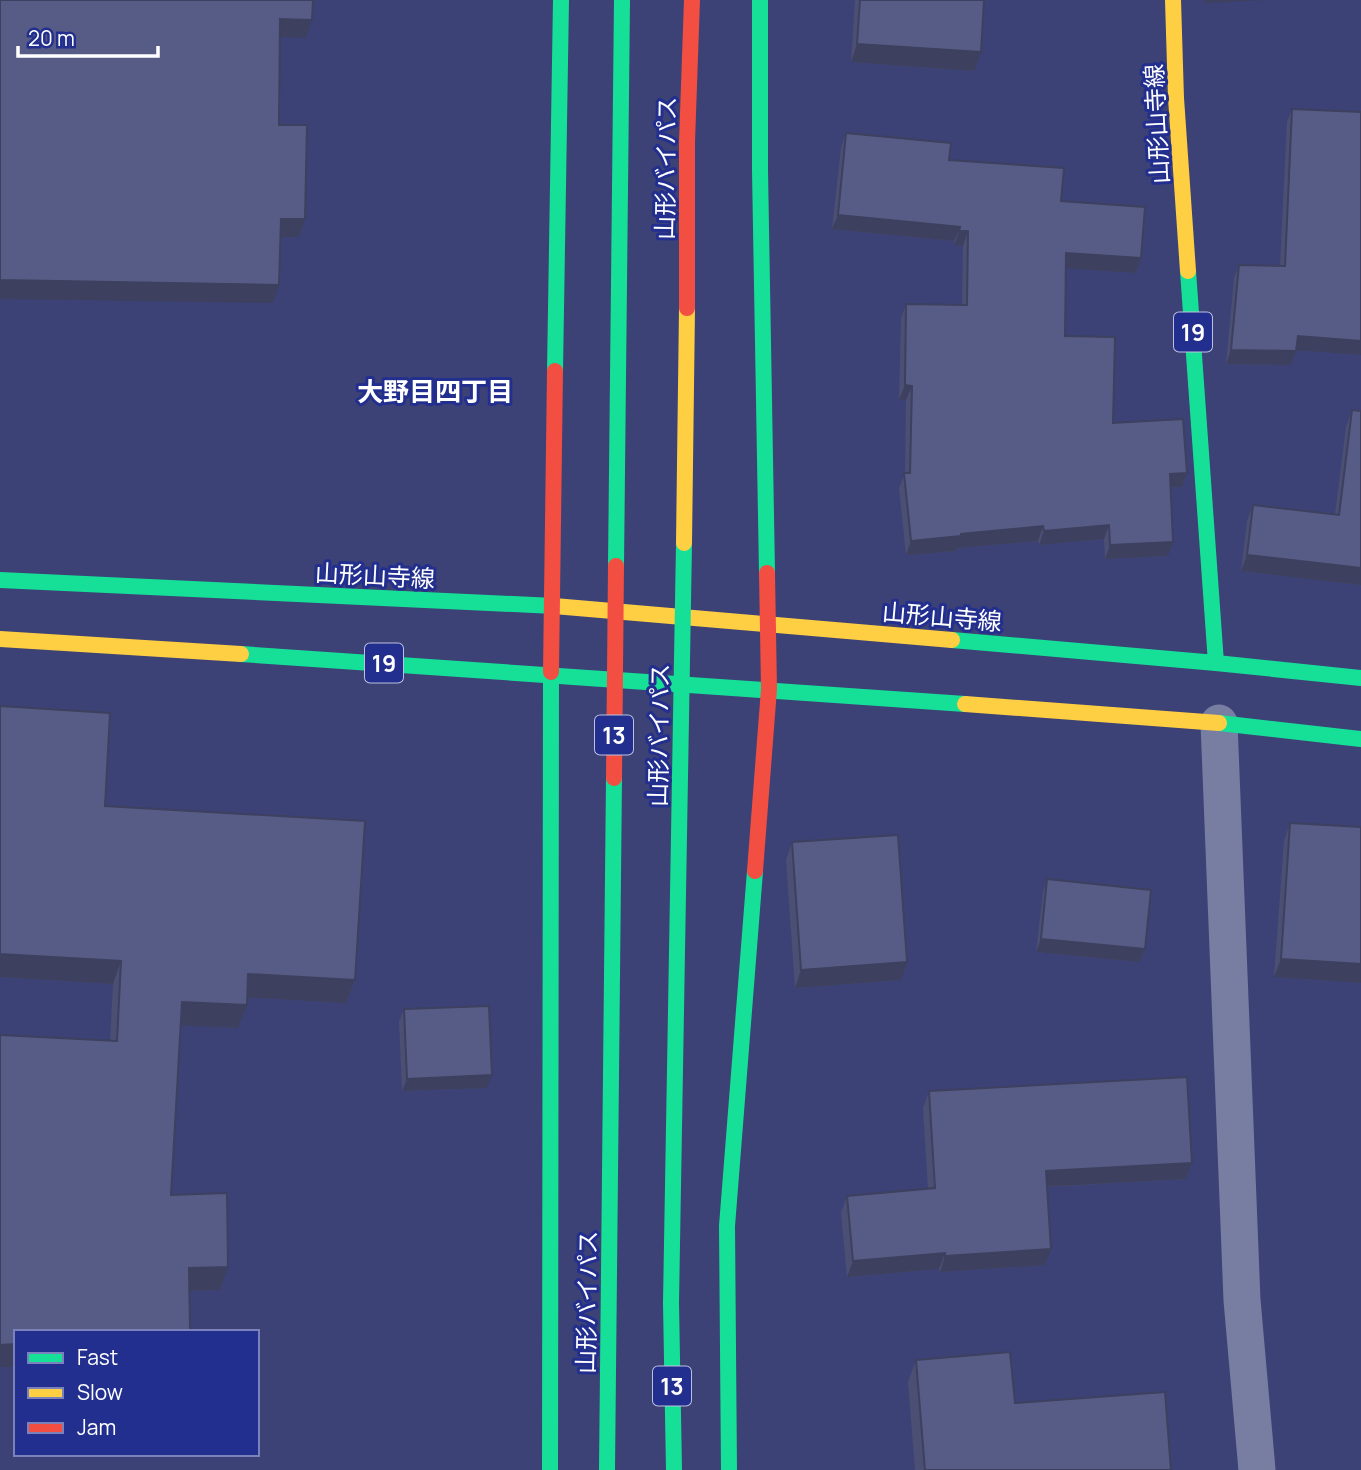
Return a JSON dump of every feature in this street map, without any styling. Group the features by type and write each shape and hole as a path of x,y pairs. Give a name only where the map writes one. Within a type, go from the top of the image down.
{"main road":[{"path":"551,1470 551,674 561,0"},
{"name":"山形バイパス","path":"607,1470 622,0"},
{"name":"山形バイパス","path":"674,1470 671,1303 687,368 687,142 692,0"},
{"path":"729,1470 727,1226 769,689 760,184 760,0"},
{"name":"山形山寺線","path":"0,580 552,606 1216,663 1176,98 1173,0"},
{"name":"19","path":"0,639 769,689 1219,723"},
{"path":"1216,663 1361,678"},
{"path":"1219,723 1361,740"}],"street":[{"path":"1219,723 1242,1300 1257,1470"}],"building":[{"path":"0,0 313,0 312,20 280,19 279,125 307,125 305,219 281,219 279,285 0,280"},
{"path":"860,0 984,0 981,52 857,44"},
{"path":"1292,109 1361,112 1361,341 1298,336 1296,351 1231,350 1239,265 1285,266"},
{"path":"846,133 951,143 949,160 1064,168 1061,201 1145,207 1141,258 1066,253 1065,336 1115,337 1113,423 1183,419 1187,473 1170,474 1173,542 1110,545 1109,525 1044,531 1043,526 911,541 904,473 910,473 912,386 905,385 906,304 967,305 968,231 959,231 960,227 838,215"},
{"path":"1352,410 1361,411 1361,568 1247,555 1253,505 1339,515"},
{"path":"0,706 110,713 105,806 365,821 355,980 248,974 247,1005 182,1002 171,1195 227,1193 228,1267 189,1268 190,1330 14,1330 14,1344 0,1345 0,1035 117,1041 121,961 0,954"},
{"path":"1290,823 1361,827 1361,964 1281,959"},
{"path":"898,835 907,962 801,970 792,842"},
{"path":"1047,879 1151,890 1145,949 1041,939"},
{"path":"489,1006 492,1075 407,1079 404,1009"},
{"path":"1187,1077 1192,1163 1046,1171 1051,1249 945,1256 945,1253 853,1261 847,1196 935,1188 929,1091"},
{"path":"1010,1352 1015,1403 1165,1392 1171,1470 925,1470 916,1360"}],"traffic: fast":[{"path":"555,371 561,0"},
{"path":"616,566 622,0"},
{"path":"760,0 767,573"},
{"path":"952,640 1216,663 1188,271"},
{"path":"671,1303 684,543"},
{"path":"0,580 554,606"},
{"path":"241,654 965,704"},
{"path":"1216,663 1361,678"},
{"path":"550,1470 551,672"},
{"path":"1219,723 1361,739"},
{"path":"607,1470 614,778"},
{"path":"729,1470 727,1226 755,871"},
{"path":"671,1303 674,1470"}],"traffic: slow":[{"path":"1173,0 1176,98 1188,271"},
{"path":"684,543 687,308"},
{"path":"554,606 952,640"},
{"path":"0,639 241,654"},
{"path":"965,704 1219,723"}],"traffic: jam":[{"path":"687,308 687,142 692,0"},
{"path":"551,672 555,371"},
{"path":"614,778 616,566"},
{"path":"755,871 769,689 767,573"}],"district":[{"name":"大野目四丁目","path":"435,391"}]}
